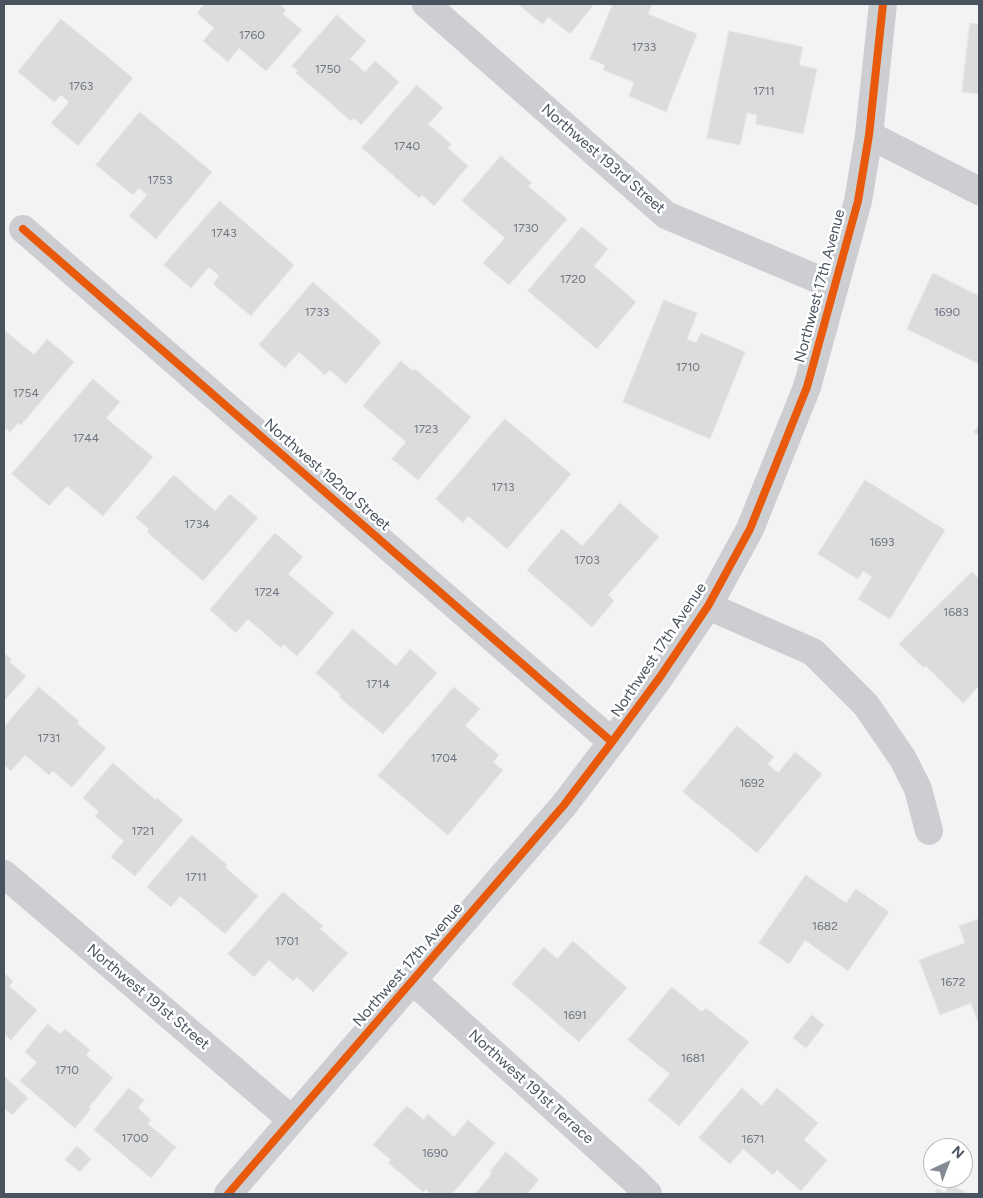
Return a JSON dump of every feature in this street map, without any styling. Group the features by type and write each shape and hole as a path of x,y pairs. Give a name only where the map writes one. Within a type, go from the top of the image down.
{"street":[{"name":"Northwest 193rd Street","path":"426,4 666,215 834,286"},
{"name":"Northwest 17th Avenue","path":"228,1194 564,805 660,677 708,606 750,529 807,387 858,201 869,135 883,4"},
{"path":"869,135 979,191"},
{"name":"Northwest 192nd Street","path":"23,229 612,742"},
{"path":"708,606 813,652 866,705 903,759 918,789 929,831"},
{"name":"Northwest 191st Street","path":"4,874 292,1120"},
{"name":"Northwest 191st Terrace","path":"412,980 648,1194"}],"building":[{"path":"205,4 279,4 286,10 283,14 302,30 266,71 239,48 228,62 203,41 214,28 197,13"},
{"path":"518,4 594,4 570,34 548,17 543,24"},
{"path":"613,4 652,4 648,14 697,34 666,112 629,96 634,82 603,70 605,65 590,59"},
{"path":"337,15 366,41 350,59 365,72 375,61 399,82 361,125 354,118 351,121 296,73 298,71 292,66"},
{"path":"61,19 133,78 78,146 51,123 69,102 61,95 54,102 18,72"},
{"path":"970,23 979,24 979,94 962,92"},
{"path":"729,31 803,47 799,65 817,69 803,134 756,124 757,115 747,113 740,145 707,138"},
{"path":"417,85 443,108 428,124 451,144 448,148 468,166 434,206 422,195 419,198 362,148"},
{"path":"140,112 212,172 156,239 129,216 147,195 139,188 133,195 96,165"},
{"path":"501,156 532,183 528,186 567,219 509,285 483,263 505,238 462,201"},
{"path":"220,201 294,265 251,316 213,284 219,276 209,267 191,288 164,265"},
{"path":"582,227 608,249 594,266 636,302 597,349 528,291"},
{"path":"933,273 979,296 979,364 907,329"},
{"path":"313,282 381,342 346,384 330,370 325,375 299,352 285,368 259,345"},
{"path":"664,300 697,313 687,339 696,343 701,333 745,352 710,439 623,402"},
{"path":"4,330 34,355 47,339 74,362 21,425 18,423 10,432 4,427"},
{"path":"401,361 413,371 415,369 471,417 418,480 392,459 406,442 363,406"},
{"path":"93,379 120,402 106,418 153,457 103,516 67,486 49,506 12,474"},
{"path":"505,419 571,474 507,549 468,516 463,523 436,499"},
{"path":"979,425 979,436 974,432"},
{"path":"174,475 215,511 230,494 258,518 203,581 147,532 149,529 136,518"},
{"path":"865,480 945,530 890,619 858,599 872,577 863,571 858,579 818,554"},
{"path":"620,503 659,537 608,595 614,601 592,627 527,570 562,529 582,546"},
{"path":"275,533 303,557 288,574 334,613 297,656 283,644 281,648 248,619 236,633 210,610"},
{"path":"972,572 979,579 979,686 963,703 926,666 924,668 899,644"},
{"path":"353,629 396,666 410,649 437,673 383,734 339,697 341,695 316,673"},
{"path":"4,653 12,660 9,662 26,676 4,701"},
{"path":"39,687 79,721 77,723 106,748 72,787 53,771 49,775 25,755 11,771 4,765 4,727"},
{"path":"454,687 480,709 465,726 499,755 493,762 503,770 448,835 378,776"},
{"path":"737,726 774,757 768,764 778,773 795,752 822,774 757,853 683,792"},
{"path":"113,763 156,800 157,798 183,820 135,876 111,857 124,841 95,816 99,812 83,798"},
{"path":"192,835 227,865 225,867 258,896 225,934 180,896 171,907 147,887"},
{"path":"806,875 846,903 856,889 889,912 848,971 805,940 789,964 759,943"},
{"path":"283,892 323,926 320,929 348,953 313,992 297,977 293,981 269,960 254,977 228,954"},
{"path":"979,919 979,1025 971,1003 940,1015 919,960 965,943 959,926"},
{"path":"573,941 627,988 579,1042 512,984 544,947 557,959"},
{"path":"4,973 13,981 9,986 37,1010 11,1040 4,1034"},
{"path":"672,987 702,1012 706,1008 749,1042 679,1126 648,1100 670,1074 628,1040"},
{"path":"812,1015 824,1025 806,1048 793,1038"},
{"path":"48,1024 60,1034 65,1029 90,1050 86,1055 113,1078 89,1107 91,1109 75,1128 20,1081 37,1062 25,1052"},
{"path":"4,1076 28,1098 12,1115 4,1108"},
{"path":"129,1088 144,1100 138,1108 151,1120 148,1124 176,1147 151,1178 94,1130"},
{"path":"742,1088 762,1106 777,1088 818,1123 804,1140 827,1160 801,1191 777,1170 773,1175 743,1149 730,1164 699,1138"},
{"path":"407,1106 424,1120 428,1114 454,1137 468,1120 495,1143 452,1194 431,1194 426,1189 423,1192 388,1163 391,1160 373,1145"},
{"path":"77,1146 91,1159 80,1172 65,1160"},
{"path":"506,1152 539,1180 527,1194 475,1194 492,1173 490,1172"},
{"path":"947,1188 957,1188 969,1194 935,1194 937,1189 945,1193"}],"cycle path":[{"path":"228,1194 564,805 660,677 708,606 750,529 807,387 858,201 869,135 883,4"},
{"path":"23,229 612,742"}]}
